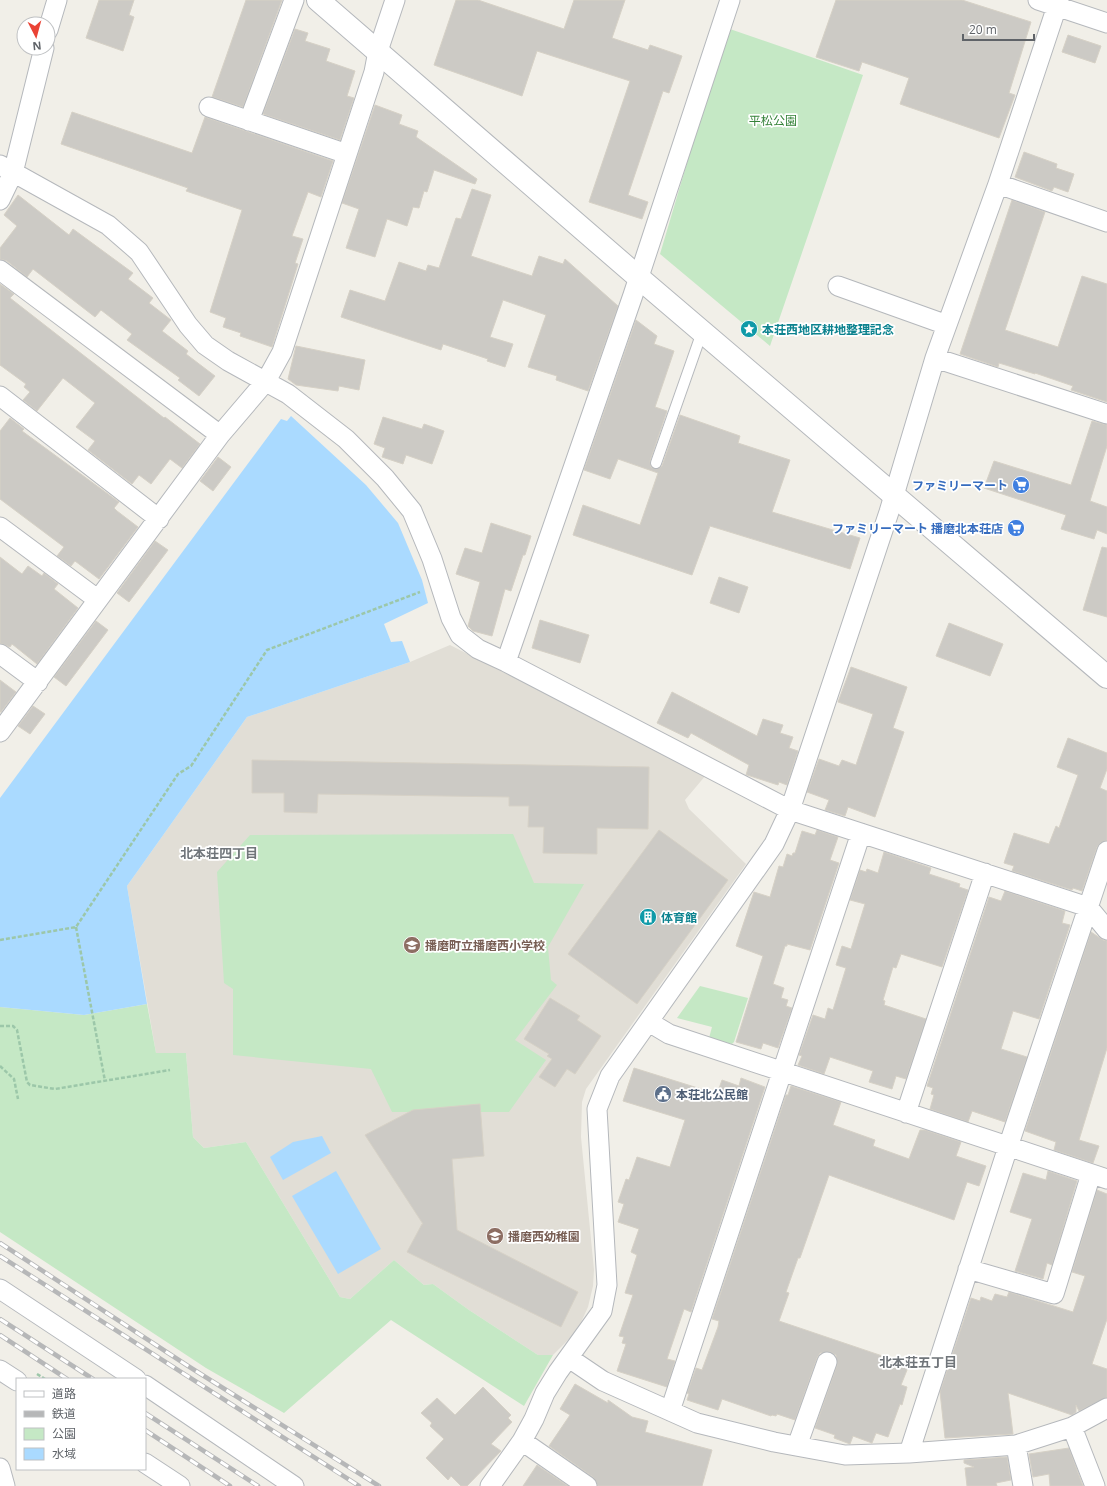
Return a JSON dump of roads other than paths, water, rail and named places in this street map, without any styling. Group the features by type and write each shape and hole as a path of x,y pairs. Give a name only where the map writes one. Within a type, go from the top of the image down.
{"street":[{"path":"52,16 56,0"},
{"path":"249,121 294,0"},
{"path":"318,0 702,332 1107,677"},
{"path":"0,732 38,682 97,599 159,519 220,435 266,381 282,352 374,72 378,51 395,0"},
{"path":"506,662 638,277 730,0"},
{"path":"1038,0 1058,3 1107,23"},
{"path":"490,1486 522,1441 534,1420 545,1393 558,1372 602,1311 607,1284 597,1109 610,1076 774,844 790,810 894,494 935,358 998,184 1058,3"},
{"path":"0,200 7,169 42,56"},
{"path":"209,107 347,154"},
{"path":"7,169 108,224 139,252 188,325 205,345 228,361 288,394 346,439 385,478 412,512 435,566 451,618 460,635 478,649 506,662 790,810 1088,907 1107,930"},
{"path":"998,184 1107,222"},
{"path":"0,270 220,435"},
{"path":"838,286 947,325"},
{"path":"935,358 1107,414"},
{"path":"0,396 159,519"},
{"path":"0,527 97,599"},
{"path":"0,654 38,682"},
{"path":"670,1411 861,833"},
{"path":"909,1453 1008,1147 1107,851"},
{"path":"906,1113 985,873"},
{"path":"649,1022 669,1034 1099,1177 1054,1294 968,1269"},
{"path":"0,1289 134,1378"},
{"path":"569,1358 603,1381 697,1423 797,1446 845,1455 909,1453 1016,1445 1072,1427 1107,1408"},
{"path":"797,1446 827,1362"},
{"path":"0,1370 16,1380"},
{"path":"146,1386 294,1486"},
{"path":"1072,1427 1094,1486"},
{"path":"522,1441 587,1486"},
{"path":"1016,1445 1023,1486"},
{"path":"146,1464 180,1486"},
{"path":"0,1468 5,1486"}],"lane":[{"path":"656,463 702,332"}],"water":[{"path":"291,416 366,485 398,523 422,580 428,603 384,624 391,642 402,641 410,662 247,717 127,886 147,1004 84,1015 0,1007 0,798 281,419 287,421"},
{"path":"322,1136 331,1153 283,1180 270,1157 293,1142"},
{"path":"336,1171 381,1249 338,1274 292,1196"}],"railway":[{"path":"0,1243 188,1366 379,1486"},
{"path":"0,1256 359,1486"},
{"path":"0,1319 91,1378"},
{"path":"0,1335 65,1378"},
{"path":"146,1414 258,1486"},
{"path":"146,1431 230,1486"}],"place":[{"name":"本荘西地区耕地整理記念","path":"749,329"},
{"name":"ファミリーマート","path":"1021,485"},
{"name":"ファミリーマート 播磨北本荘店","path":"1016,528"},
{"name":"体育館","path":"648,917"},
{"name":"播磨町立播磨西小学校","path":"412,945"},
{"name":"本荘北公民館","path":"663,1094"},
{"name":"播磨西幼稚園","path":"495,1236"}],"district":[{"name":"北本荘四丁目","path":"219,853"},
{"name":"北本荘五丁目","path":"918,1362"}],"park label":[{"name":"平松公園","path":"773,120"}]}
